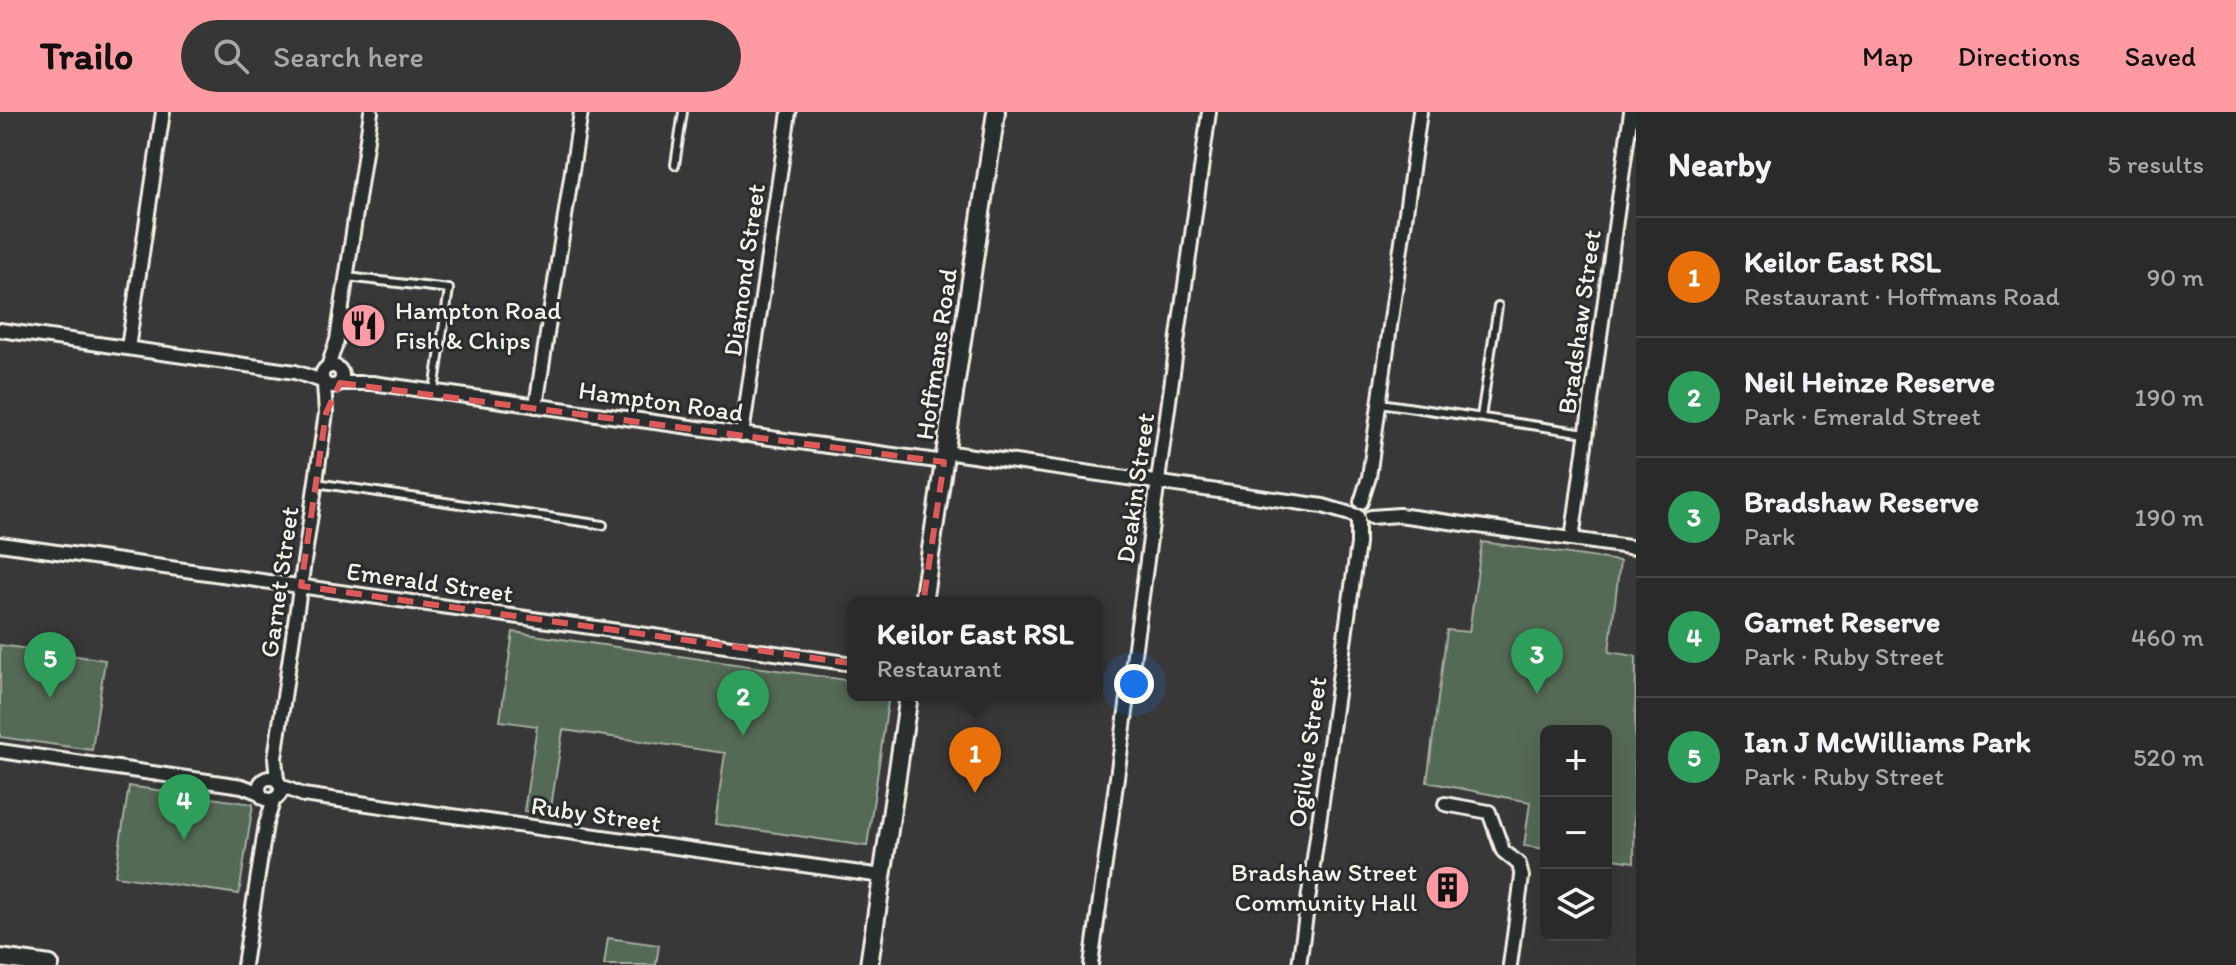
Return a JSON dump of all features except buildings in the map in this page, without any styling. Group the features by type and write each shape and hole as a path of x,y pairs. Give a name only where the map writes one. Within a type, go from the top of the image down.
{"main road":[{"name":"Hoffmans Road","path":"924,597 996,112"},
{"path":"869,965 908,701"},
{"path":"0,958 50,965"}],"street":[{"path":"128,348 163,112"},
{"name":"Garnet Street","path":"244,965 371,112"},
{"path":"536,406 581,112"},
{"name":"Diamond Street","path":"742,435 789,112"},
{"name":"Deakin Street","path":"1091,965 1209,112"},
{"name":"Ogilvie Street","path":"1299,965 1420,112"},
{"name":"Bradshaw Street","path":"1572,539 1631,112"},
{"name":"Hampton Road","path":"0,330 742,435 1158,482 1365,511"},
{"path":"1365,511 1636,548"},
{"name":"Emerald Street","path":"0,544 847,663"},
{"name":"Ruby Street","path":"0,751 882,876"},
{"path":"1445,804 1489,812 1503,851 1519,864 1522,877 1510,965"}],"lane":[{"path":"675,165 683,112"},
{"path":"347,277 449,289 434,391"},
{"path":"1481,417 1498,306"},
{"path":"1380,403 1586,433"},
{"path":"316,483 603,525"}],"highlighted area":[{"path":"340,383 944,462 913,672 301,586 326,413"}],"green space":[{"path":"1482,542 1620,561 1609,652 1636,656 1634,862 1612,859 1612,725 1540,725 1540,848 1524,846 1530,802 1427,782 1447,630 1469,632"},
{"path":"513,632 847,680 847,701 888,701 867,846 715,824 725,753 563,730 550,814 524,811 537,726 500,721"},
{"path":"0,645 105,660 92,750 0,737"},
{"path":"129,786 253,804 239,894 115,876"},
{"path":"608,938 659,945 656,965 604,965"}],"place":[{"name":"Hampton Road Fish & Chips","path":"364,325"},
{"name":"Bradshaw Reserve","path":"1537,694"},
{"name":"Ian J McWilliams Park","path":"50,698"},
{"name":"Neil Heinze Reserve","path":"743,736"},
{"name":"Keilor East RSL","path":"975,793"},
{"name":"Garnet Reserve","path":"184,840"},
{"name":"Bradshaw Street Community Hall","path":"1448,887"}]}
